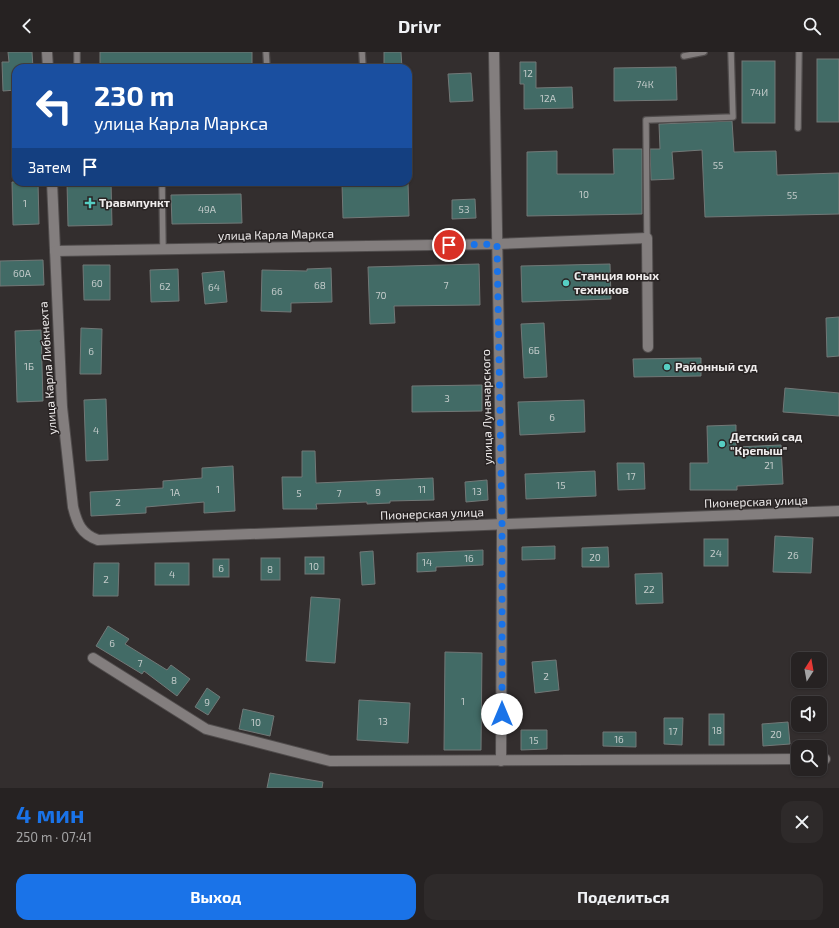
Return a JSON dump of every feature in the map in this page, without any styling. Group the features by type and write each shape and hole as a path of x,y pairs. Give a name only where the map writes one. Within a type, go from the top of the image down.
{"street":[{"path":"47,52 48,64"},
{"name":"улица Луначарского","path":"494,52 502,524 502,761"},
{"name":"улица Карла Либкнехта","path":"52,186 62,407 73,507 76,520 82,530 88,537 98,540"},
{"path":"647,238 648,347"},
{"name":"улица Карла Маркса","path":"55,251 497,244 647,238"},
{"name":"Пионерская улица","path":"98,540 839,511"},
{"path":"93,658 206,729 330,762 791,759"}],"lane":[{"path":"77,52 77,64"},
{"path":"266,52 267,64"},
{"path":"362,52 363,64"},
{"path":"684,56 704,52"},
{"path":"647,238 646,120 733,117 731,52"},
{"path":"798,52 798,128"},
{"path":"162,186 163,250"}],"building":[{"path":"8,52 32,52 33,64 12,64 12,90 3,91 2,62 9,62"},
{"path":"100,52 252,52 252,64 100,64"},
{"path":"384,52 401,52 402,64 384,64"},
{"path":"817,59 839,59 839,122 817,122"},
{"path":"742,61 775,61 775,123 742,123"},
{"path":"520,62 536,62 536,88 572,87 573,108 524,109 524,84 520,84"},
{"path":"676,67 677,100 614,101 614,68"},
{"path":"471,73 473,101 450,102 448,74"},
{"path":"732,121 734,152 776,151 777,175 839,173 839,214 705,217 702,150 672,152 674,179 651,180 650,149 660,149 659,124"},
{"path":"613,149 642,149 642,214 527,216 527,152 557,151 557,174 614,174"},
{"path":"12,186 38,186 39,224 13,225"},
{"name":"Травмпункт","path":"67,186 111,186 112,225 68,226"},
{"path":"342,186 408,186 409,216 343,218"},
{"path":"241,194 242,223 172,224 171,195"},
{"path":"475,199 476,218 452,219 452,200"},
{"path":"43,260 44,285 0,286 0,261"},
{"path":"479,264 480,305 394,306 395,323 370,324 368,267"},
{"name":"Станция юных техников","path":"610,264 611,299 522,302 521,266"},
{"path":"83,265 110,265 110,300 84,300"},
{"path":"331,268 332,302 291,303 291,312 261,311 262,270 307,271 307,269"},
{"path":"178,269 179,301 151,302 150,270"},
{"path":"224,271 227,302 205,304 202,273"},
{"path":"839,317 839,356 827,357 826,318"},
{"path":"544,323 547,377 524,378 521,324"},
{"path":"81,328 102,329 101,374 80,374"},
{"path":"41,330 43,401 17,402 15,331"},
{"name":"Районный суд","path":"701,358 701,376 634,377 633,359"},
{"path":"482,385 482,411 412,412 412,386"},
{"path":"785,388 839,393 839,416 783,412"},
{"path":"106,399 108,460 86,461 84,400"},
{"path":"584,400 585,432 520,435 518,402"},
{"path":"736,425 736,447 781,445 783,484 737,486 737,490 690,490 690,463 708,463 707,426"},
{"path":"302,451 315,451 316,483 433,478 434,500 390,501 390,503 367,504 367,502 316,504 317,509 283,509 282,477 302,477"},
{"path":"617,463 644,463 645,489 618,490"},
{"path":"233,466 235,511 204,513 204,502 146,507 146,513 91,516 90,492 163,488 163,481 202,478 202,468"},
{"path":"595,471 596,496 526,499 525,474"},
{"path":"487,480 488,500 466,502 465,482"},
{"path":"775,536 813,538 811,573 773,572"},
{"path":"704,539 728,539 728,566 704,566"},
{"path":"555,546 555,559 522,560 522,547"},
{"path":"608,547 609,567 582,567 582,548"},
{"path":"483,550 483,565 436,567 436,571 417,572 417,553"},
{"path":"373,551 375,584 362,585 360,552"},
{"path":"305,557 324,557 324,574 305,574"},
{"path":"261,558 280,558 280,580 261,580"},
{"path":"213,559 229,559 229,577 213,577"},
{"path":"94,563 119,563 118,596 93,596"},
{"path":"155,563 189,563 189,585 155,585"},
{"path":"662,573 663,603 636,604 635,574"},
{"path":"311,597 340,599 335,663 306,661"},
{"path":"108,626 129,639 125,644 167,670 171,665 190,679 177,696 144,671 142,674 96,646"},
{"path":"445,652 482,653 481,750 444,750"},
{"path":"556,660 559,690 535,693 532,662"},
{"path":"207,688 220,697 208,715 195,707"},
{"path":"359,700 410,703 408,743 357,740"},
{"path":"243,709 274,716 270,736 239,729"},
{"path":"709,714 724,714 724,745 709,745"},
{"path":"664,718 683,718 682,745 664,744"},
{"path":"788,722 790,744 763,746 762,724"},
{"path":"521,730 547,730 547,749 521,750"},
{"path":"603,732 636,732 636,747 603,746"},
{"path":"270,773 323,782 322,788 267,788"}],"place":[{"name":"Травмпункт","path":"90,203"},
{"name":"Станция юных техников","path":"566,283"},
{"name":"Районный суд","path":"667,367"},
{"name":"Детский сад \"Крепыш\"","path":"722,444"}],"route":[{"path":"449,245 497,244 502,524 502,714"}]}
